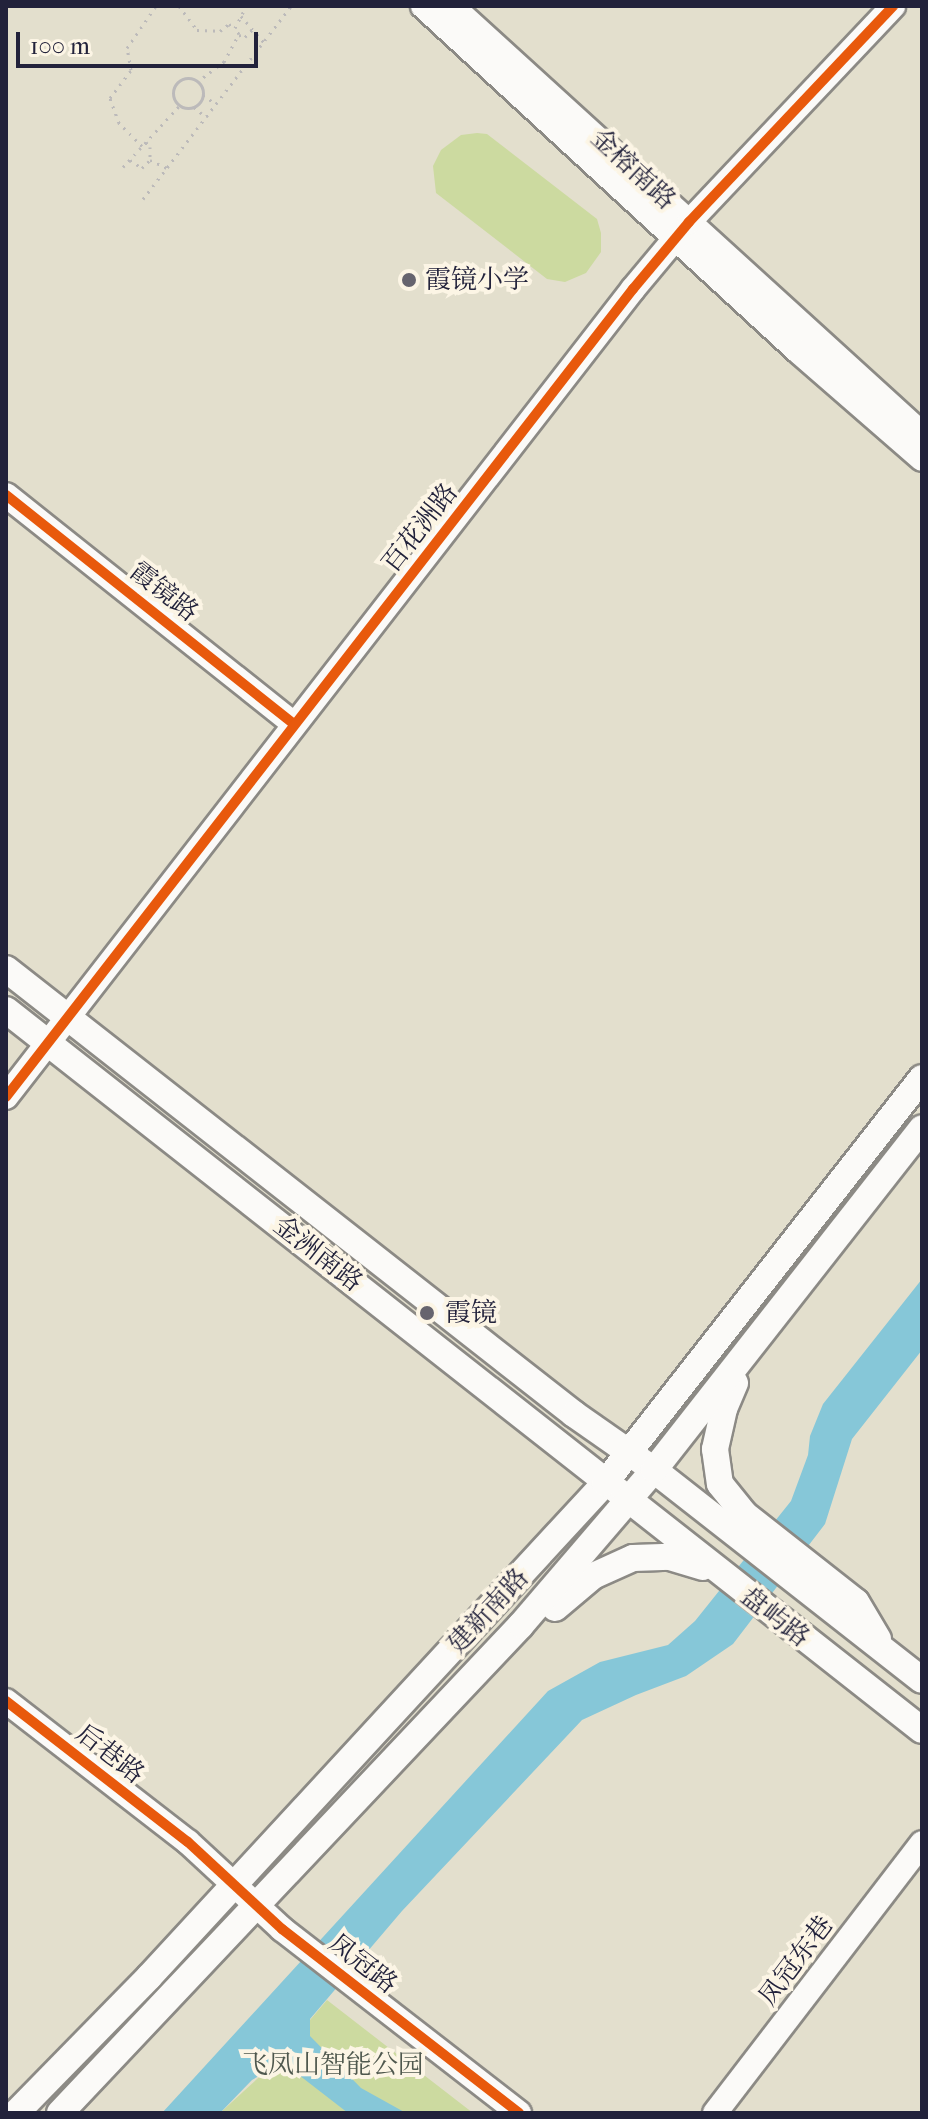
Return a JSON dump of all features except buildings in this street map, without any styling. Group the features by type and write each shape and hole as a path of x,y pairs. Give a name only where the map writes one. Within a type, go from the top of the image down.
{"main road":[{"name":"金洲南路","path":"6,969 549,1395 654,1470"},
{"name":"金洲南路","path":"6,1010 628,1502"},
{"name":"建新南路","path":"16,2113 234,1885 605,1483 922,1078"},
{"name":"建新南路","path":"60,2113 475,1674 628,1502 922,1128"},
{"path":"752,1348 718,1430 715,1449 720,1484 744,1514 856,1602 886,1652"},
{"name":"盘屿路","path":"654,1470 922,1680"},
{"name":"盘屿路","path":"628,1502 922,1730"},
{"path":"475,1674 580,1585 618,1563 658,1555 683,1560 724,1577"}],"street":[{"name":"金榕南路","path":"423,6 922,434"},
{"name":"金榕南路","path":"452,6 922,459"},
{"name":"百花洲路","path":"6,1097 682,230 893,6"},
{"name":"霞镜路","path":"6,495 294,724"},
{"name":"后巷路","path":"6,1701 188,1842"},
{"name":"凤冠路","path":"188,1842 256,1906 519,2113"},
{"name":"凤冠东巷","path":"715,2113 922,1843"}],"path":[{"path":"130,160 142,168 150,160 150,147 119,123 110,98 131,70 127,48 156,6"},
{"path":"179,6 197,30 220,31 229,24 245,37 252,30"},
{"path":"235,28 246,6"},
{"path":"143,199 291,6"},
{"path":"241,16 264,42"},
{"path":"197,82 224,62 239,34"},
{"path":"179,106 173,95 175,85 188,78 197,82 203,95 216,104"},
{"path":"194,107 203,95"},
{"path":"123,167 179,106"},
{"path":"179,106 194,107 206,117"},
{"path":"150,160 167,168"}],"green space":[{"path":"487,134 597,219 601,252 586,273 565,282 547,279 436,193 433,166 441,150 461,135"},
{"name":"飞凤山智能公园","path":"327,2000 473,2113 220,2113 270,2067"}],"water":[{"path":"922,1279 922,1350 852,1439 825,1524 733,1644 686,1676 582,1720 402,1911 310,2019 310,2036 361,2088 406,2113 348,2113 295,2072 278,2065 252,2080 220,2113 162,2113 548,1691 600,1662 668,1645 695,1621 791,1501 823,1404"}],"cycle path":[{"path":"6,1097 633,289 689,222 893,6"},
{"path":"6,495 294,724"},
{"path":"6,1701 188,1842 282,1929 519,2113"}],"place":[{"name":"霞镜小学","path":"409,280"},
{"name":"霞镜","path":"427,1313"}]}
